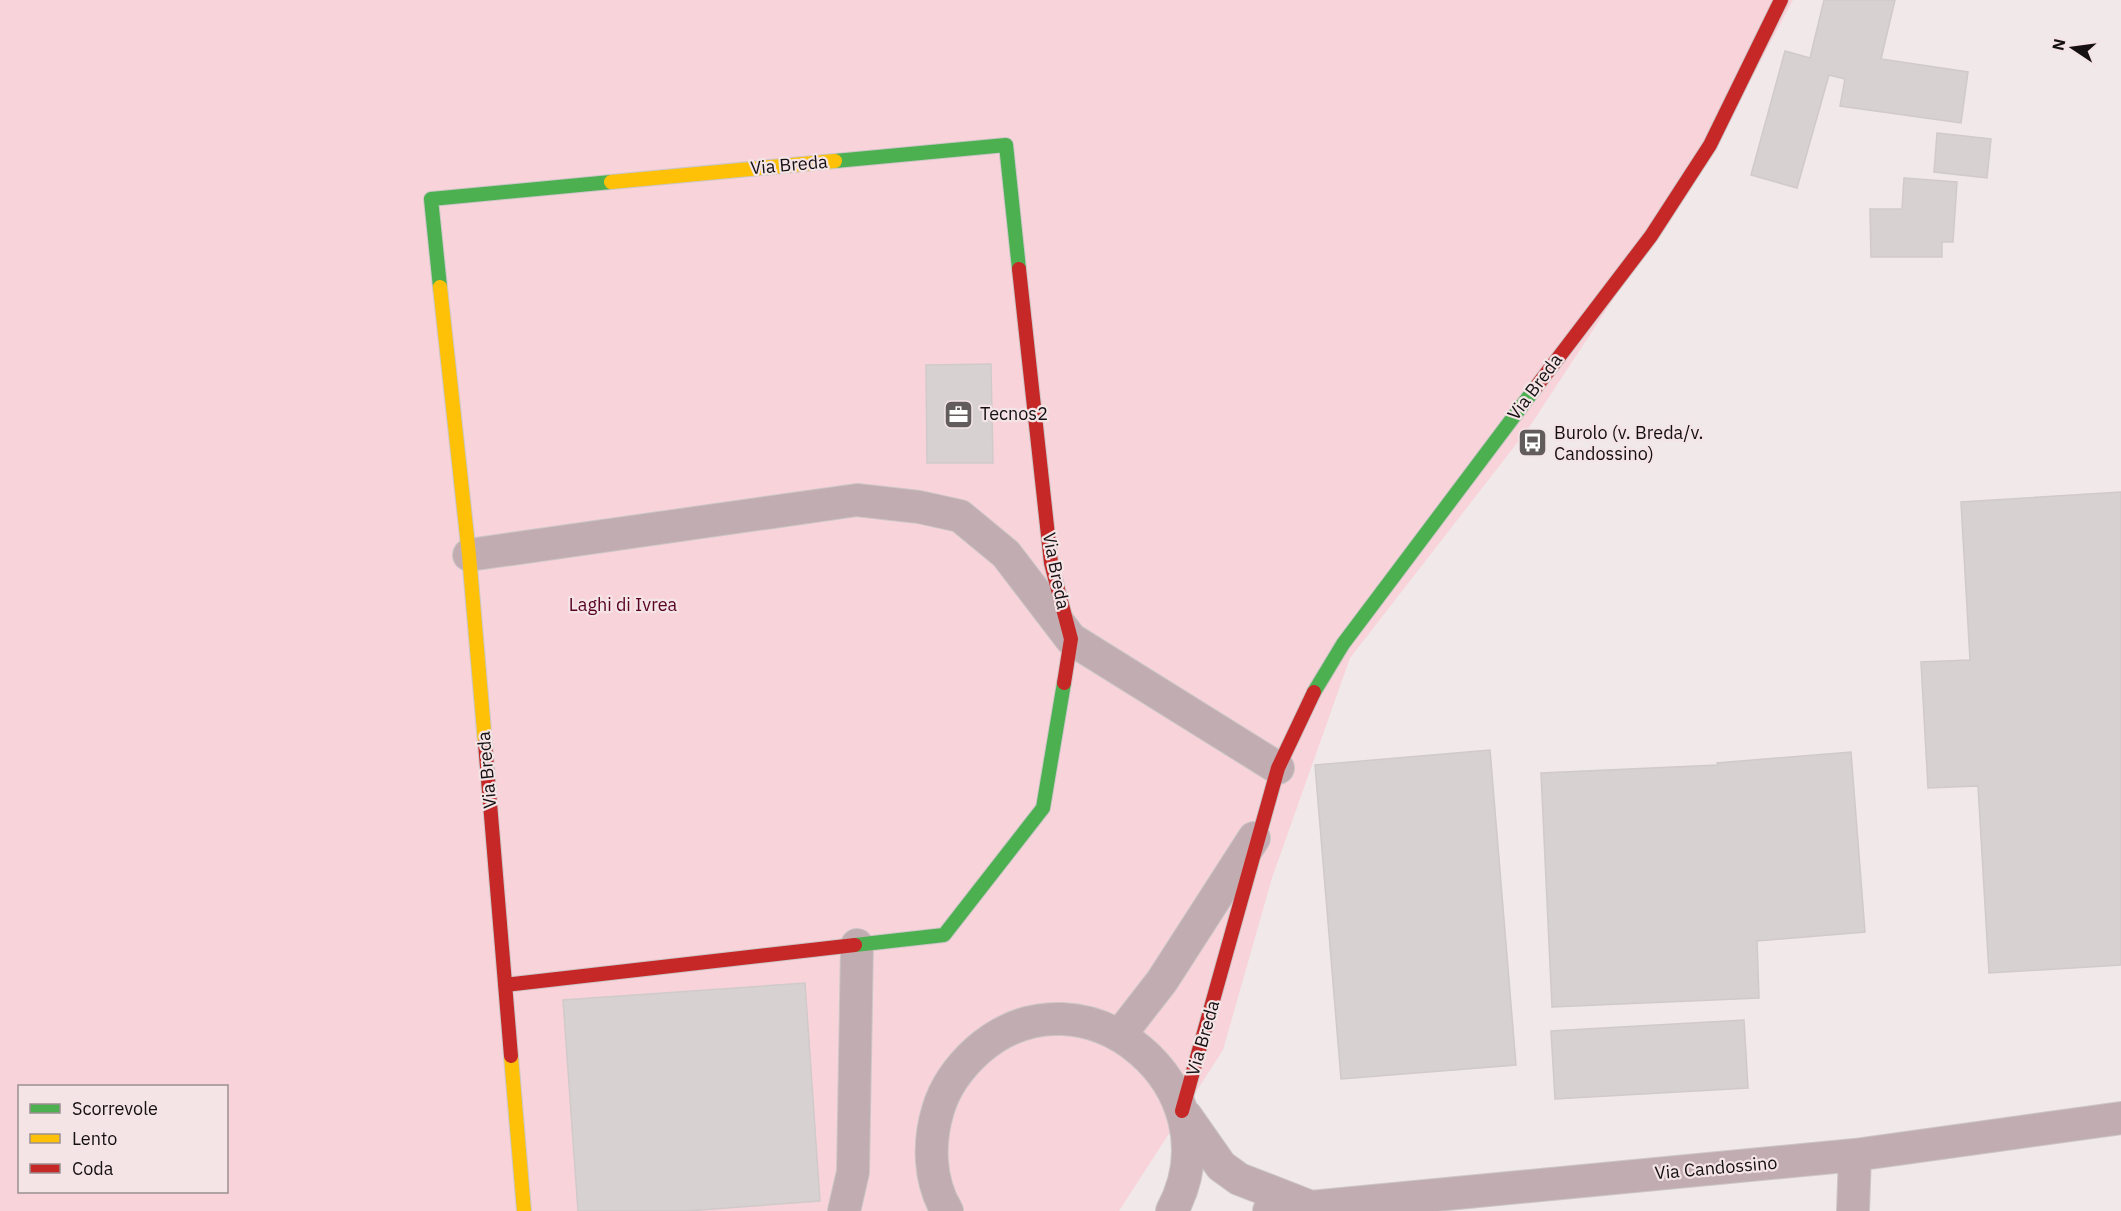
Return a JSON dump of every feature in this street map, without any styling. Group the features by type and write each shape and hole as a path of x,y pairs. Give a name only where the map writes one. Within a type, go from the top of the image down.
{"street":[{"name":"Via Breda","path":"1182,1111 1278,768 1304,709 1343,644 1424,533 1651,236 1710,145 1781,0"},
{"name":"Via Breda","path":"505,985 944,935 1042,808 1071,639 1051,563 1006,145 431,199 469,555 505,985 524,1211"},
{"name":"Via Breda","path":"469,555 857,500 919,507 960,516 1006,554 1071,639 1278,768"},
{"name":"Via Breda","path":"1120,1035 1162,981 1262,827"},
{"path":"844,1211 853,1172 857,945"},
{"path":"947,1211 932,1166 933,1124 948,1084 967,1060 1000,1035 1042,1022 1086,1023 1120,1035 1136,1045 1156,1064 1169,1081 1182,1111 1187,1131 1186,1172 1172,1211"},
{"name":"Via Candossino","path":"1182,1111 1221,1166 1239,1179 1311,1206"},
{"name":"Via Candossino","path":"1269,1211 1855,1155 2121,1118"},
{"path":"1853,1211 1855,1155"}],"green space":[{"name":"Laghi di Ivrea","path":"0,0 1793,0 1720,137 1528,429 1350,658 1272,878 1223,1050 1119,1211 0,1211"}],"building":[{"path":"1824,0 1895,0 1881,59 1968,72 1961,123 1840,106 1845,79 1829,75 1797,188 1751,175 1785,51 1810,58"},
{"path":"1937,133 1991,139 1987,178 1934,172"},
{"path":"1904,178 1957,182 1953,242 1942,242 1942,257 1871,257 1870,209 1902,209"},
{"name":"Tecnos2","path":"991,364 993,463 927,463 926,365"},
{"path":"2121,492 2121,965 1989,973 1978,786 1928,788 1921,662 1970,660 1961,502"},
{"path":"1490,750 1516,1065 1341,1079 1315,765"},
{"path":"1851,752 1865,932 1757,941 1759,998 1552,1007 1541,773 1718,765 1717,763"},
{"path":"805,983 820,1201 687,1211 578,1211 563,1000"},
{"path":"1744,1020 1748,1088 1555,1099 1551,1031"}],"traffic: fast":[{"path":"835,161 1006,145 1019,269"},
{"path":"440,287 431,199 611,182"},
{"path":"1314,692 1343,644 1536,387"},
{"path":"855,945 944,935 1043,808 1064,683"}],"traffic: slow":[{"path":"611,182 835,161"},
{"path":"440,287 469,555 485,743"},
{"path":"511,1056 524,1211"}],"traffic: jam":[{"path":"1536,387 1651,236 1710,145 1781,0"},
{"path":"1019,269 1051,563 1071,639 1064,683"},
{"path":"1182,1111 1278,768 1314,692"},
{"path":"485,743 511,1056"},
{"path":"505,985 855,945"}],"place":[{"name":"Tecnos2","path":"959,414"},
{"name":"Burolo (v. Breda/v. Candossino)","path":"1533,443"}]}
